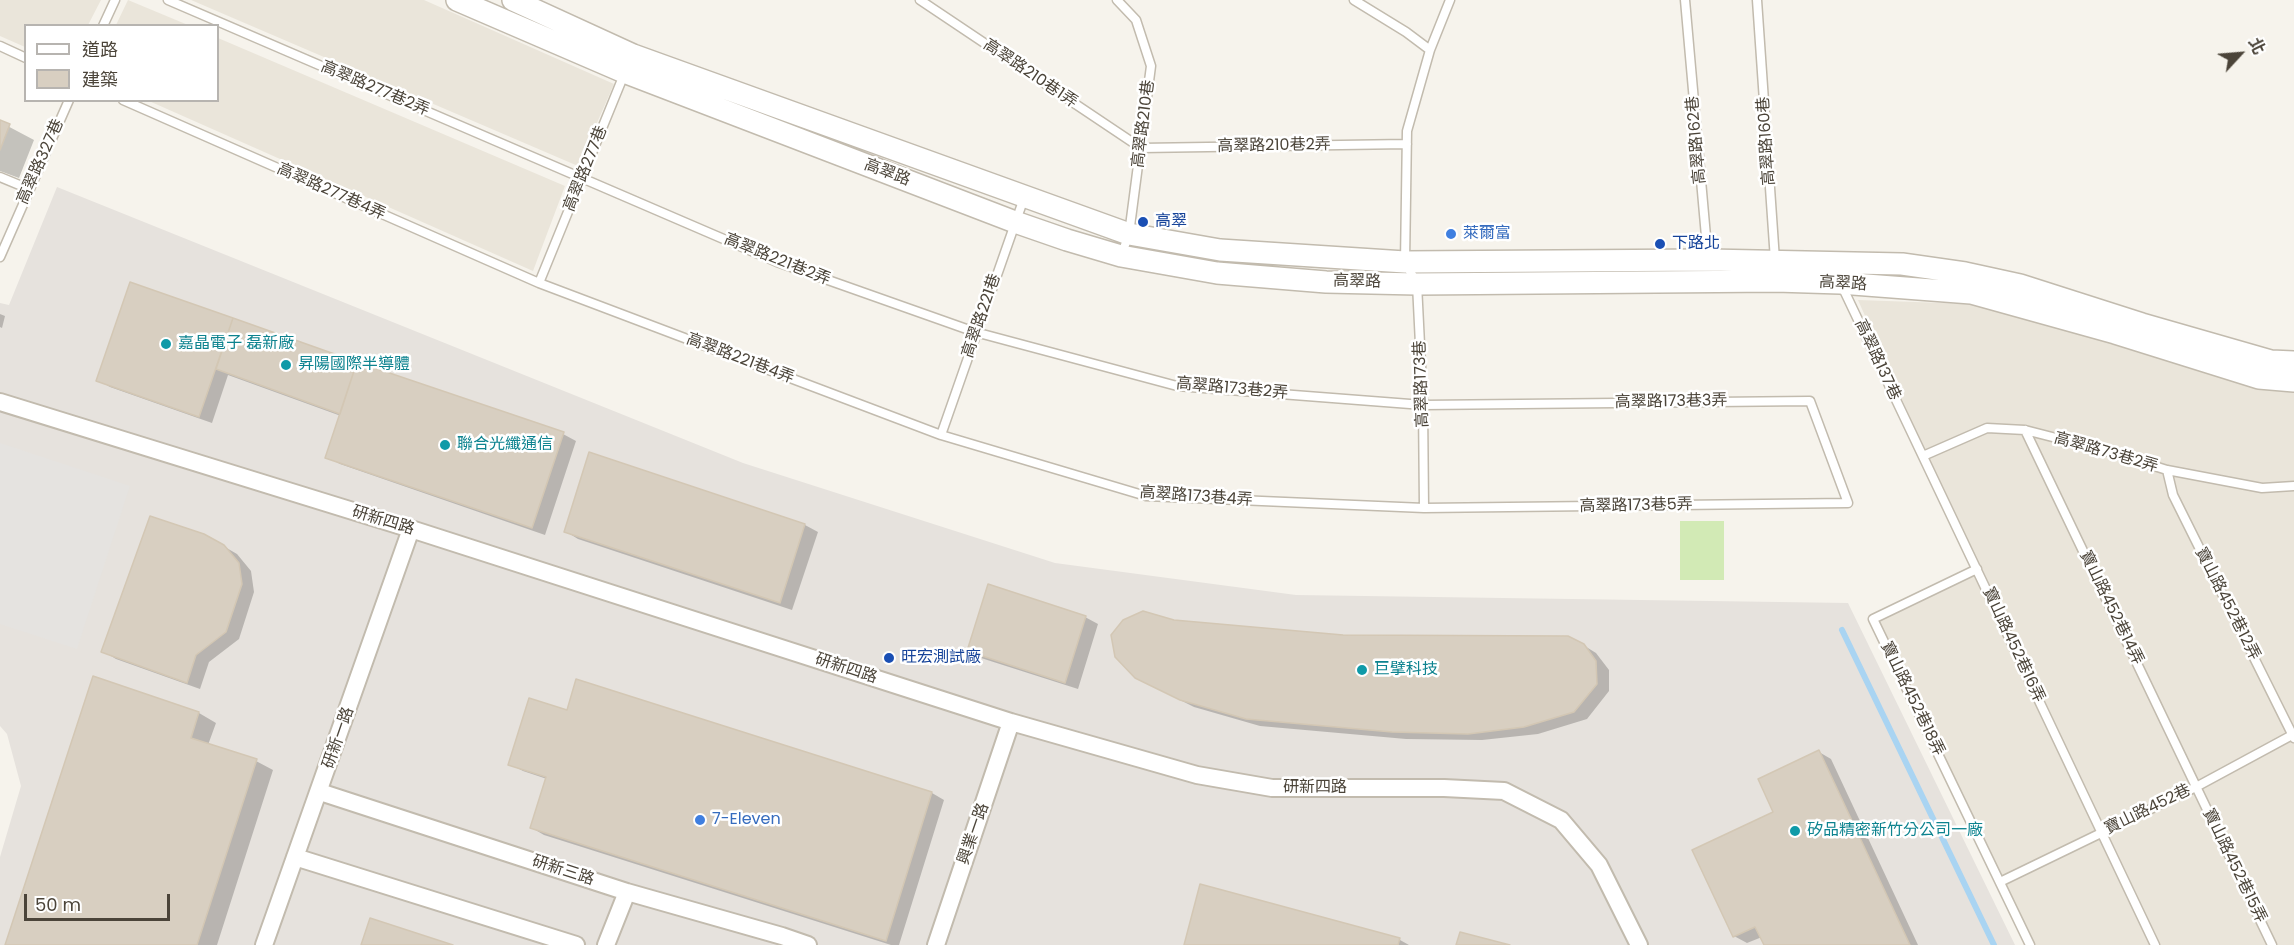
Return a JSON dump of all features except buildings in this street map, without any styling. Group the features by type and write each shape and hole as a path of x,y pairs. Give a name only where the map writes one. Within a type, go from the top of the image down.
{"street":[{"name":"高翠路","path":"513,0 629,64 1015,222 1121,256 1217,273 1326,282 1417,284 1710,270"},
{"name":"高翠路","path":"460,1 629,64 1129,234 1220,250 1405,262 1775,272 1840,283 1971,293 2115,333 2259,378 2294,381"},
{"name":"高翠路","path":"1775,272 1831,263 1902,264 1965,273 2020,285 2142,324 2271,361 2294,362"},
{"name":"研新四路","path":"0,402 411,529 1011,722 1197,774 1272,788 1444,788 1504,791 1561,820 1599,865 1639,945"},
{"name":"研新一路","path":"264,945 320,792 411,529"},
{"name":"興業一路","path":"936,945 1011,722"},
{"name":"研新三路","path":"320,792 627,892 808,945"},
{"path":"295,857 576,945"},
{"path":"606,945 627,892"}],"lane":[{"path":"105,24 115,0"},
{"name":"高翠路277巷2弄","path":"168,0 583,178"},
{"name":"高翠路210巷1弄","path":"920,0 1141,148"},
{"name":"高翠路210巷","path":"1117,0 1136,20 1151,66 1129,234 1121,256"},
{"path":"1354,0 1406,32 1430,50"},
{"path":"1405,262 1407,131 1430,50 1450,0"},
{"name":"高翠路162巷","path":"1684,0 1710,270"},
{"name":"高翠路160巷","path":"1757,0 1775,272"},
{"path":"0,46 24,57"},
{"name":"高翠路277巷","path":"539,283 629,64"},
{"name":"高翠路327巷","path":"0,257 68,102"},
{"name":"高翠路277巷4弄","path":"128,102 539,283"},
{"name":"高翠路210巷2弄","path":"1141,148 1407,144"},
{"path":"0,177 29,189"},
{"name":"高翠路221巷2弄","path":"583,178 777,262 975,332"},
{"name":"高翠路221巷","path":"941,435 975,332 1024,198"},
{"name":"高翠路173巷","path":"1405,262 1417,284 1423,405 1424,508"},
{"name":"高翠路137巷","path":"1831,263 1923,456"},
{"name":"高翠路221巷4弄","path":"539,283 941,435"},
{"name":"高翠路173巷2弄","path":"975,332 1177,386 1423,405"},
{"name":"高翠路173巷3弄","path":"1423,405 1810,401 1848,503"},
{"name":"高翠路73巷2弄","path":"1923,456 1987,428 2025,430 2103,450 2167,471 2262,488 2294,486"},
{"name":"寶山路452巷14弄","path":"2025,430 2196,787"},
{"name":"高翠路173巷4弄","path":"941,435 1146,496 1424,508"},
{"name":"寶山路452巷16弄","path":"1923,456 2155,945"},
{"name":"寶山路452巷12弄","path":"2167,471 2173,495 2294,736"},
{"name":"高翠路173巷5弄","path":"1424,508 1848,503"},
{"name":"寶山路452巷18弄","path":"1977,569 1873,620 2000,882"},
{"name":"寶山路452巷","path":"2000,882 2196,787 2294,736"},
{"name":"寶山路452巷15弄","path":"2196,787 2272,945"},
{"path":"2000,882 2030,945"}],"shaded area":[{"path":"0,0 101,0 89,24 24,24 24,47 0,36"},
{"path":"128,0 186,24 116,24"},
{"path":"191,0 424,0 614,84 578,166"},
{"path":"219,38 565,186 533,271 151,102 219,102"},
{"path":"57,187 743,463 1055,563 1296,595 1848,603 2015,945 0,945 0,857 21,786 7,734 0,726 0,303 9,305"},
{"path":"1858,300 1972,304 2294,390 2294,945 2031,945 1873,619 1977,569"},
{"path":"0,443 130,486 77,649 0,624"}],"green space":[{"path":"1680,521 1724,521 1724,580 1680,580"}],"waterway":[{"path":"1842,630 1994,945"}],"place":[{"name":"高翠","path":"1143,222"},
{"name":"萊爾富","path":"1451,234"},
{"name":"下路北","path":"1660,244"},
{"name":"嘉晶電子 磊新廠","path":"166,344"},
{"name":"昇陽國際半導體","path":"286,365"},
{"name":"聯合光纖通信","path":"445,445"},
{"name":"旺宏測試廠","path":"889,658"},
{"name":"巨擘科技","path":"1362,670"},
{"name":"7-Eleven","path":"700,820"},
{"name":"矽品精密新竹分公司一廠","path":"1795,831"}]}
